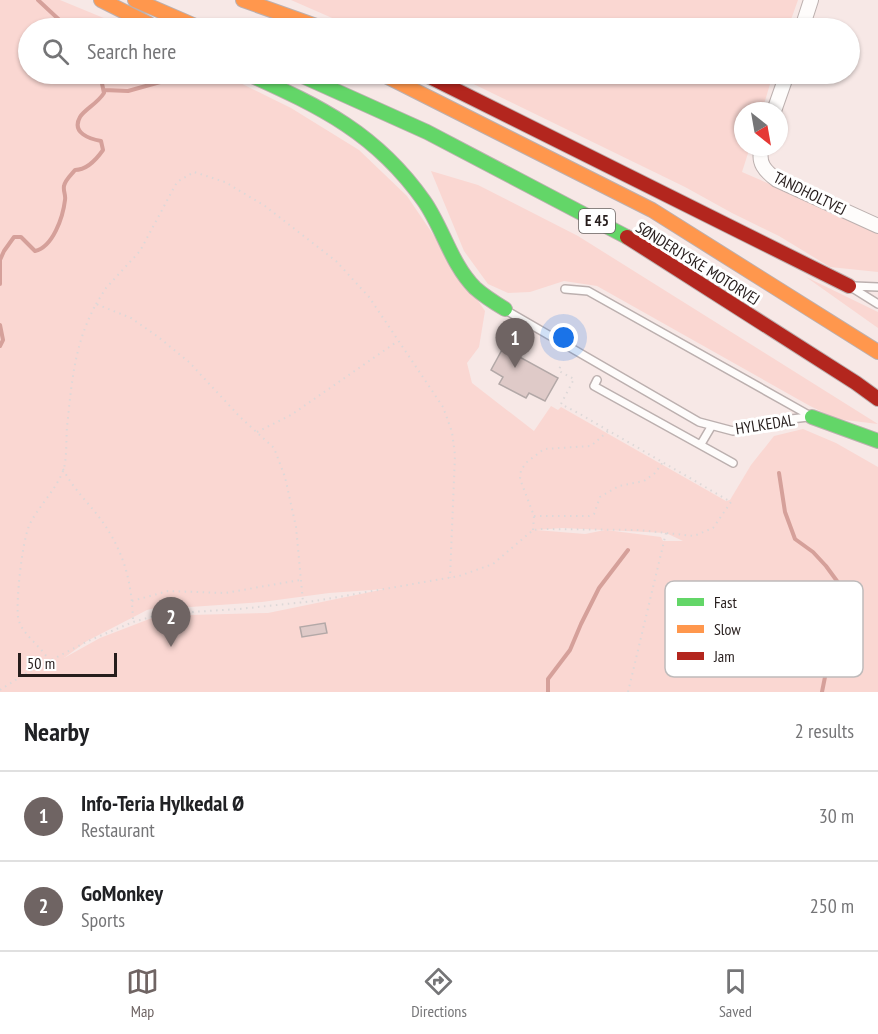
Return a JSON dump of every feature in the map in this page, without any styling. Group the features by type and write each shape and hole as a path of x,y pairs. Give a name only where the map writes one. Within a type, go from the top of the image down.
{"highway":[{"path":"101,0 138,18"},
{"path":"135,0 177,18"},
{"path":"228,0 268,18"},
{"path":"243,0 294,18"},
{"path":"268,84 333,116 376,147 401,172 425,202 440,224 462,271 474,287 505,309"},
{"name":"SØNDERJYSKE MOTORVEJ","path":"320,84 427,132 617,231 878,399"},
{"name":"SØNDERJYSKE MOTORVEJ","path":"402,84 652,210 878,352"},
{"path":"444,84 849,286"},
{"path":"812,417 878,441"}],"street":[{"path":"805,18 811,0"},
{"path":"777,102 783,84"},
{"name":"TANDHOLTVEJ","path":"759,156 764,171 777,180 878,226"}],"lane":[{"path":"849,286 878,287"},
{"path":"849,286 878,304"},
{"name":"HYLKEDAL","path":"565,289 588,291 622,308 812,417"},
{"name":"HYLKEDAL","path":"505,309 603,368 711,427 733,431 766,422 812,417"},
{"path":"597,380 594,386 733,463"},
{"path":"701,444 711,427"}],"path":[{"path":"49,661 18,619 18,587 29,526 63,469 72,377 79,341 96,304 106,288 140,251 177,182 194,172 225,182 265,207 336,261 369,297 443,407 452,432 454,455 450,578"},
{"path":"96,304 131,318 157,336 189,362 274,448 285,477 296,527 303,602"},
{"path":"257,432 291,415 398,341"},
{"path":"0,690 20,676 88,641 133,622 161,614 303,602 450,578 494,564 533,530 562,528 693,536 713,528 731,502 561,404 574,379 559,371 561,363"},
{"path":"533,530 534,516 520,479 521,470 526,462 544,449 591,446 608,431"},
{"path":"534,516 589,516 594,514 600,497 619,486 644,481 655,473 663,462"},
{"path":"63,469 71,484 102,522 123,559 132,592 133,622"},
{"path":"628,692 666,533"},
{"path":"132,601 168,591 225,593 300,580"},
{"path":"293,603 293,608"}],"shaded area":[{"path":"0,0 60,0 104,18 18,18 18,84 242,84 291,108 359,150 407,196 485,311 479,347 467,363 472,383 534,431 551,406 558,410 561,407 726,501 730,500 751,465 774,436 803,429 836,443 878,467 878,692 0,692","holes":["562,528 604,530 585,534 536,530","606,530 666,533 683,541 663,541 661,537","385,589 268,613 190,615 174,619 170,613 100,638 64,658 87,641 147,610 164,606 190,607 262,602 329,593"]},
{"path":"291,0 798,0 792,18 332,18"},
{"path":"474,84 770,84 765,102 734,102 734,156 747,156 742,172 878,231 878,272 830,267 779,236 685,187"},
{"path":"431,171 478,185 578,236 878,424 837,419 810,406 597,286 564,281 530,292 508,293 488,284 464,251"},
{"path":"806,277 878,312 878,328"}],"building":[{"path":"503,348 558,378 545,401 529,393 526,398 499,384 503,377 491,370"},
{"path":"325,623 327,633 302,637 300,627"}],"waterway":[{"path":"38,0 57,18"},
{"path":"0,284 0,260 14,237 21,237 35,251 47,244 62,215 66,182 75,170 91,164 103,150 101,141 87,137 78,127 82,114 104,93 102,84"},
{"path":"104,90 128,91 153,84"},
{"path":"0,325 3,340 0,346"},
{"path":"779,473 785,512 795,539 813,552 837,581"},
{"path":"548,692 548,679 570,650 599,588 628,550"},
{"path":"822,692 825,677"}],"traffic: fast":[{"path":"270,84 300,98 345,124 387,157 424,201 453,257 467,278 478,291 505,309"},
{"path":"320,84 427,132 627,237"},
{"path":"812,417 878,441"}],"traffic: slow":[{"path":"101,0 137,18"},
{"path":"135,0 177,18"},
{"path":"243,0 294,18"},
{"path":"402,84 652,210 878,352"}],"traffic: jam":[{"path":"444,84 849,286"},
{"path":"627,237 878,399"}],"place":[{"name":"Info-Teria Hylkedal Ø","path":"515,368"},
{"name":"GoMonkey","path":"171,647"}]}
